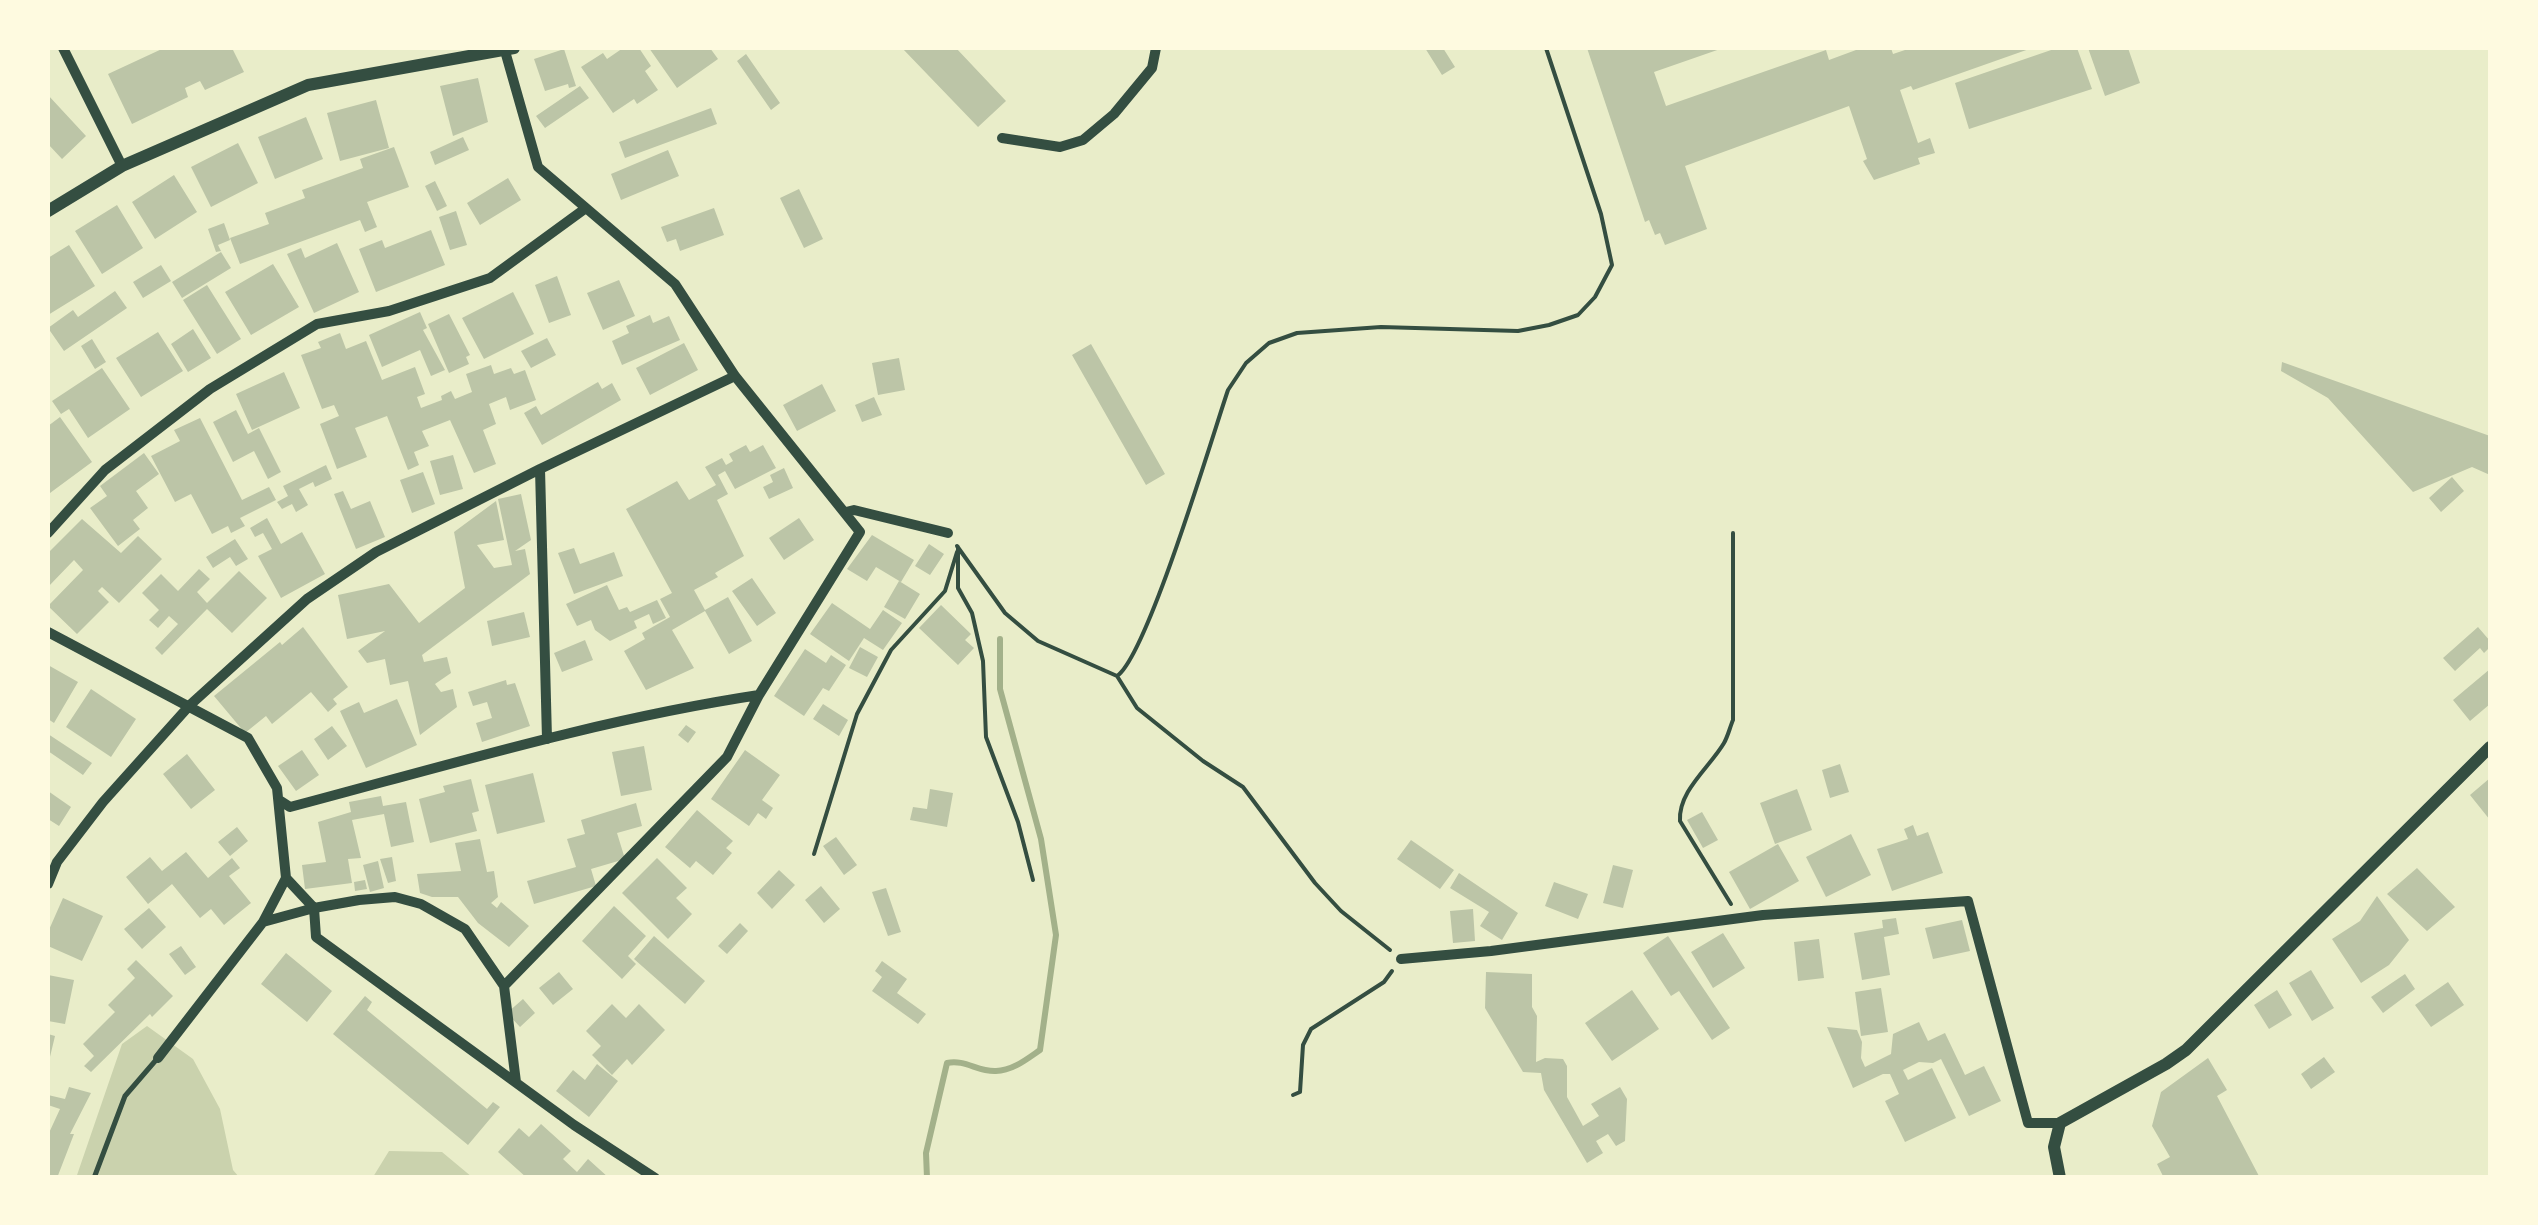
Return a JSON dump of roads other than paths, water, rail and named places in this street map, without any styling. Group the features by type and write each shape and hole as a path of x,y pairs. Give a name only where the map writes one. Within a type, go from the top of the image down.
{"street":[{"path":"64,48 122,166"},
{"path":"1002,138 1060,147 1083,140 1114,114 1152,68 1156,48"},
{"path":"48,211 122,166 308,85 510,49 538,167 674,284 735,376 860,532 760,695 727,757 504,986"},
{"path":"48,533 105,470 210,388 317,324 389,310 490,278 586,208"},
{"path":"48,884 58,862 103,802 190,704 307,599 362,561 540,468 735,376"},
{"path":"540,468 547,739"},
{"path":"846,512 854,510 948,533"},
{"path":"48,632 248,738 277,788 286,878 263,922 158,1058"},
{"path":"279,800 290,808 547,739 760,695"},
{"path":"1401,959 1491,952 1734,919 1968,901 2028,1123 2060,1122 2186,1050 2490,748"},
{"path":"286,878 314,908 316,937 574,1126 655,1176"},
{"path":"263,922 314,908 395,897 421,904 466,929 504,986 516,1082"},
{"path":"2060,1122 2054,1147 2060,1178"}],"lane":[{"path":"94,1178 125,1096 158,1058"}],"waterway":[{"path":"927,1178 926,1153 947,1063 1002,1070 1040,1050 1056,935 1041,839 1000,689 1000,639"}]}
